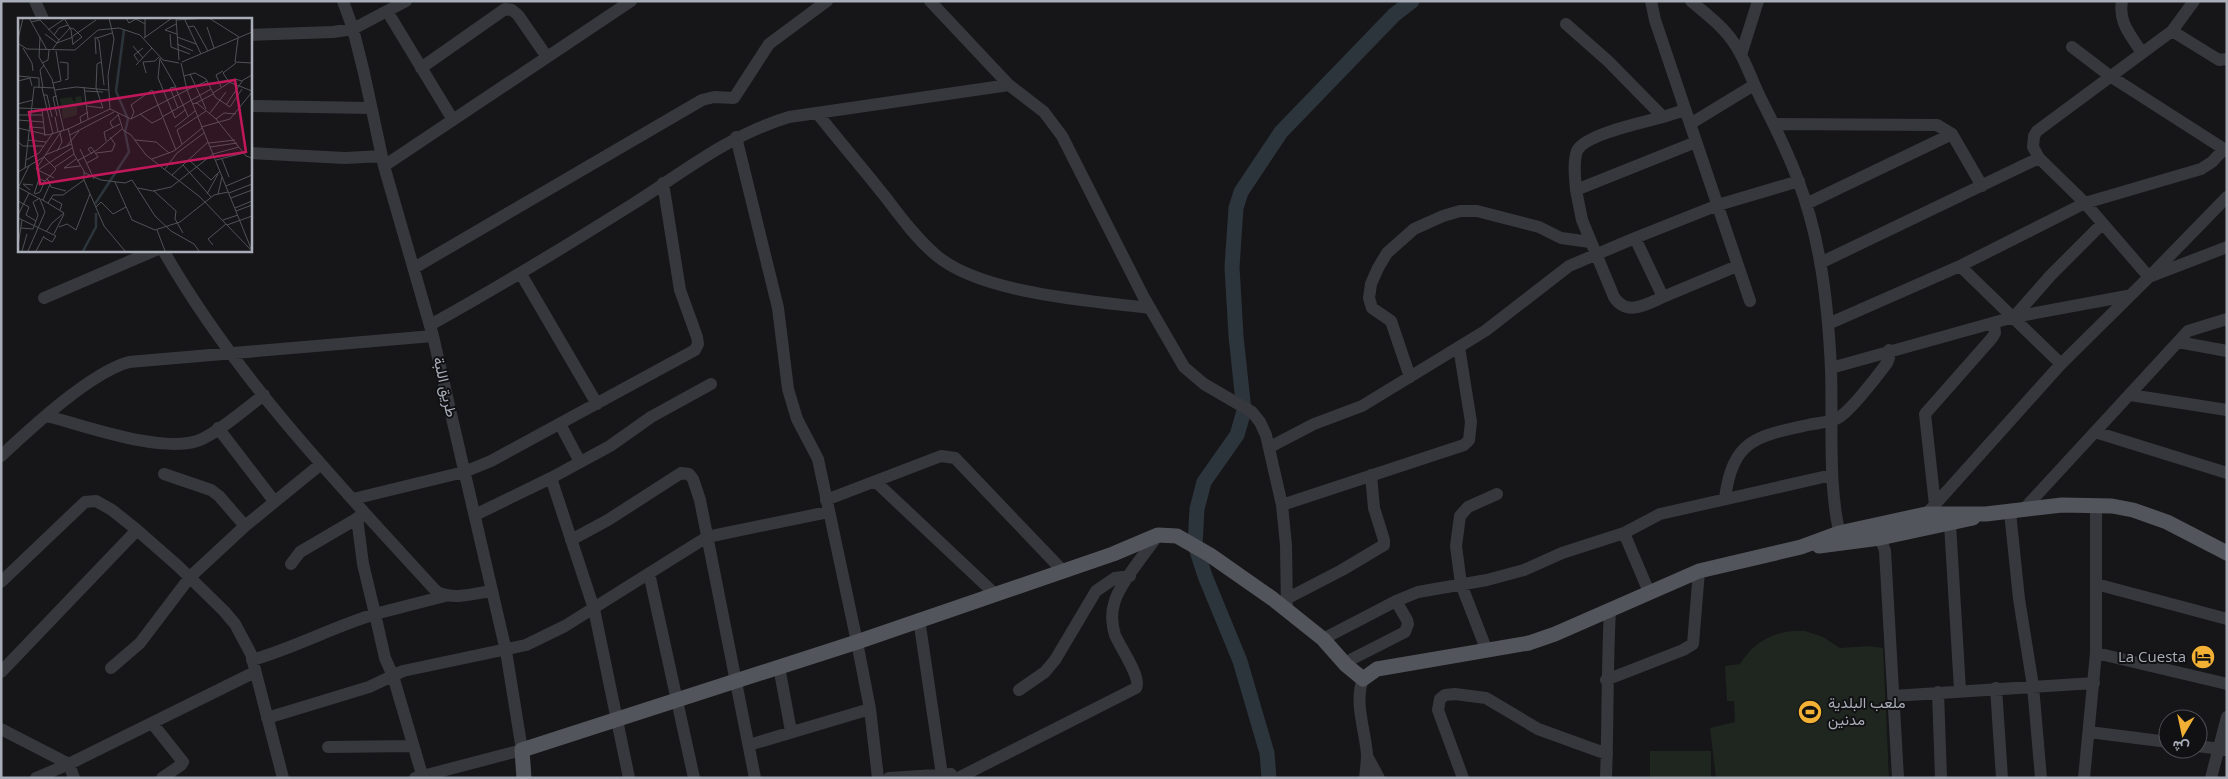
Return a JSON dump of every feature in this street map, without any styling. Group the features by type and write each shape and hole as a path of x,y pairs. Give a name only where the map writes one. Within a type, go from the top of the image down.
{"main road":[{"path":"522,750 857,642 919,619 1113,554 1158,536 1178,536 1287,603 1346,665 1363,679 1377,669 1529,643 1699,571 1841,539 1950,524 1986,514 2062,505 2096,505 2133,510 2167,522 2227,553"},
{"path":"1884,534 1931,510 1986,514"},
{"name":"طريق اللبة","path":"522,750 524,778"}],"street":[{"path":"35,1 43,18"},
{"name":"طريق اللبة","path":"343,1 353,29 383,161 431,330 506,651 522,750"},
{"path":"251,35 319,33 353,29 406,1"},
{"path":"251,153 383,161 453,120 547,57 616,5 632,1"},
{"path":"414,268 702,100 714,97 734,98 769,44 827,1"},
{"path":"930,1 1009,85 1031,100 1044,112 1062,136 1150,308 1184,366 1204,384 1252,412 1260,422 1270,448 1282,505 1286,545 1287,603 1384,545 1374,508 1370,476"},
{"path":"1652,1 1655,20 1750,301"},
{"path":"1691,1 1715,21 1733,42 1741,56 1799,180 1806,204 1820,263 1828,324 1832,475 1841,539"},
{"path":"1741,56 1758,1"},
{"path":"2122,1 2120,12 2122,21 2142,53"},
{"path":"2148,277 2085,203 2039,158 2033,147 2034,136 2037,131 2172,31 2194,1"},
{"path":"421,68 505,9 512,10 518,15 547,57"},
{"path":"387,11 453,120"},
{"path":"1566,24 1608,61 1663,117"},
{"path":"2172,31 2219,60 2227,59"},
{"path":"1828,324 1960,266 2085,203 2201,169 2225,150 2110,76 2072,48"},
{"path":"1,456 46,416 101,374 115,366 129,362 231,353 431,330 736,137 760,126 779,120 817,113 1009,85"},
{"path":"1690,124 1754,85"},
{"path":"251,106 372,108"},
{"path":"1686,110 1602,134 1583,143 1576,152 1576,190 1579,212 1614,298 1622,305 1636,308 1737,266"},
{"path":"817,113 915,234 938,257 982,279 1015,289 1150,308"},
{"path":"1774,124 1930,124 1941,126 1952,134 1982,186"},
{"path":"1806,204 1952,134"},
{"path":"736,137 778,308 788,389 797,419 818,459 870,709 878,778"},
{"path":"1576,190 1696,142"},
{"path":"1820,263 2039,158"},
{"path":"1270,448 1314,424 1362,406 1410,377 1507,316 1560,272 1635,238 1718,205 1799,180"},
{"path":"353,499 464,472 491,461 695,350 698,344 680,290 663,183"},
{"path":"1907,531 1931,510 2061,364 2227,197"},
{"path":"1410,377 1391,320 1372,308 1369,298 1371,284 1387,253 1414,229 1443,216 1470,211 1539,227 1561,238 1590,242"},
{"path":"2014,317 2051,275 2102,224"},
{"path":"1635,238 1664,297"},
{"path":"2148,277 2227,247"},
{"path":"44,298 154,251"},
{"path":"164,251 197,305 231,353 321,464 353,499 361,516 437,592 445,596"},
{"path":"1960,266 2061,364"},
{"path":"520,274 597,404"},
{"path":"1830,368 1889,350 2014,317 2127,296"},
{"path":"2041,778 2033,686 2019,598 2016,511 2095,432 2188,331 2227,319"},
{"path":"1931,510 1925,414 1992,338 1995,333 1994,323"},
{"path":"2178,342 2227,350"},
{"path":"1282,505 1448,452 1464,445 1469,440 1471,422 1459,347"},
{"path":"1725,498 1728,476 1742,450 1755,439 1770,433 1832,420 1841,416 1877,375 1889,358 1889,350"},
{"path":"475,515 551,478 610,446 651,417 711,384"},
{"path":"46,416 140,440 174,445 199,441 264,395"},
{"path":"2130,395 2227,410"},
{"path":"560,424 580,462"},
{"path":"218,428 274,501"},
{"path":"2095,432 2227,473"},
{"path":"267,718 344,695 402,671 506,651 526,645 545,637 594,609 707,537 827,506 876,482 941,456 955,458 1063,571"},
{"path":"111,668 140,643 190,577 245,526 321,464"},
{"path":"571,540 608,520 680,473 689,474 694,480 737,681 755,778"},
{"path":"164,474 210,490 219,496 245,526"},
{"path":"1323,639 1396,601 1418,592 1524,570 1562,553 1624,533 1660,514 1832,475"},
{"path":"551,478 594,609 629,778"},
{"path":"876,482 995,594"},
{"path":"1487,651 1461,584 1456,546 1460,516 1468,507 1497,494"},
{"path":"1,582 80,505 88,500 96,501 112,510 190,577 235,624 244,639 254,666 283,778"},
{"path":"2084,778 2096,653 2096,505"},
{"path":"291,564 300,552 361,516"},
{"path":"361,516 363,564 384,658 393,676 420,777 522,750"},
{"path":"1950,524 1960,690"},
{"path":"1,672 137,530"},
{"path":"1624,533 1649,592"},
{"path":"1884,534 1898,778"},
{"path":"888,778 942,775 962,776 1136,688 1138,679 1115,634 1112,621 1113,605 1120,586 1130,576 1158,536"},
{"path":"1606,680 1683,650 1692,644 1699,571"},
{"path":"649,573 694,778"},
{"path":"1019,690 1045,672 1055,660 1096,591 1115,578 1130,576"},
{"path":"2096,584 2227,619"},
{"path":"36,778 152,723 279,652 327,630 375,614 445,596 465,596 491,592"},
{"path":"1346,665 1352,659 1405,632 1408,624 1407,620 1396,601"},
{"path":"1606,778 1608,719 1606,680 1610,610"},
{"path":"919,619 942,775"},
{"path":"2096,653 2227,684"},
{"path":"778,667 791,731"},
{"path":"1363,679 1359,688 1359,699 1367,755 1366,778"},
{"path":"1893,696 1960,690 2094,683"},
{"path":"1996,688 2002,778"},
{"path":"1938,692 1941,778"},
{"path":"1463,778 1438,710 1440,699 1448,694 1468,694 1486,698 1538,729 1607,754"},
{"path":"749,745 870,709"},
{"path":"2211,778 2223,750 2227,717"},
{"path":"152,723 183,762 181,766 162,778"},
{"path":"1,729 69,764 74,778"},
{"path":"2089,732 2158,741"},
{"path":"328,747 413,746"},
{"path":"2208,748 2223,750"},
{"path":"1367,755 1379,778"}],"shaded area":[{"name":"ملعب البلدية مدنين","path":"1805,631 1823,637 1840,648 1870,646 1883,648 1889,778 1716,778 1710,728 1735,722 1734,701 1727,701 1725,666 1740,664 1759,643 1776,634"},
{"path":"1650,751 1711,751 1711,778 1650,778"}],"waterway":[{"path":"1269,778 1267,753 1240,661 1205,576 1195,545 1197,509 1204,482 1237,435 1244,411 1236,336 1232,267 1236,208 1241,192 1281,132 1394,15 1412,1"}],"place":[{"name":"La Cuesta","path":"2203,657"},
{"name":"ملعب البلدية مدنين","path":"1810,712"}]}
